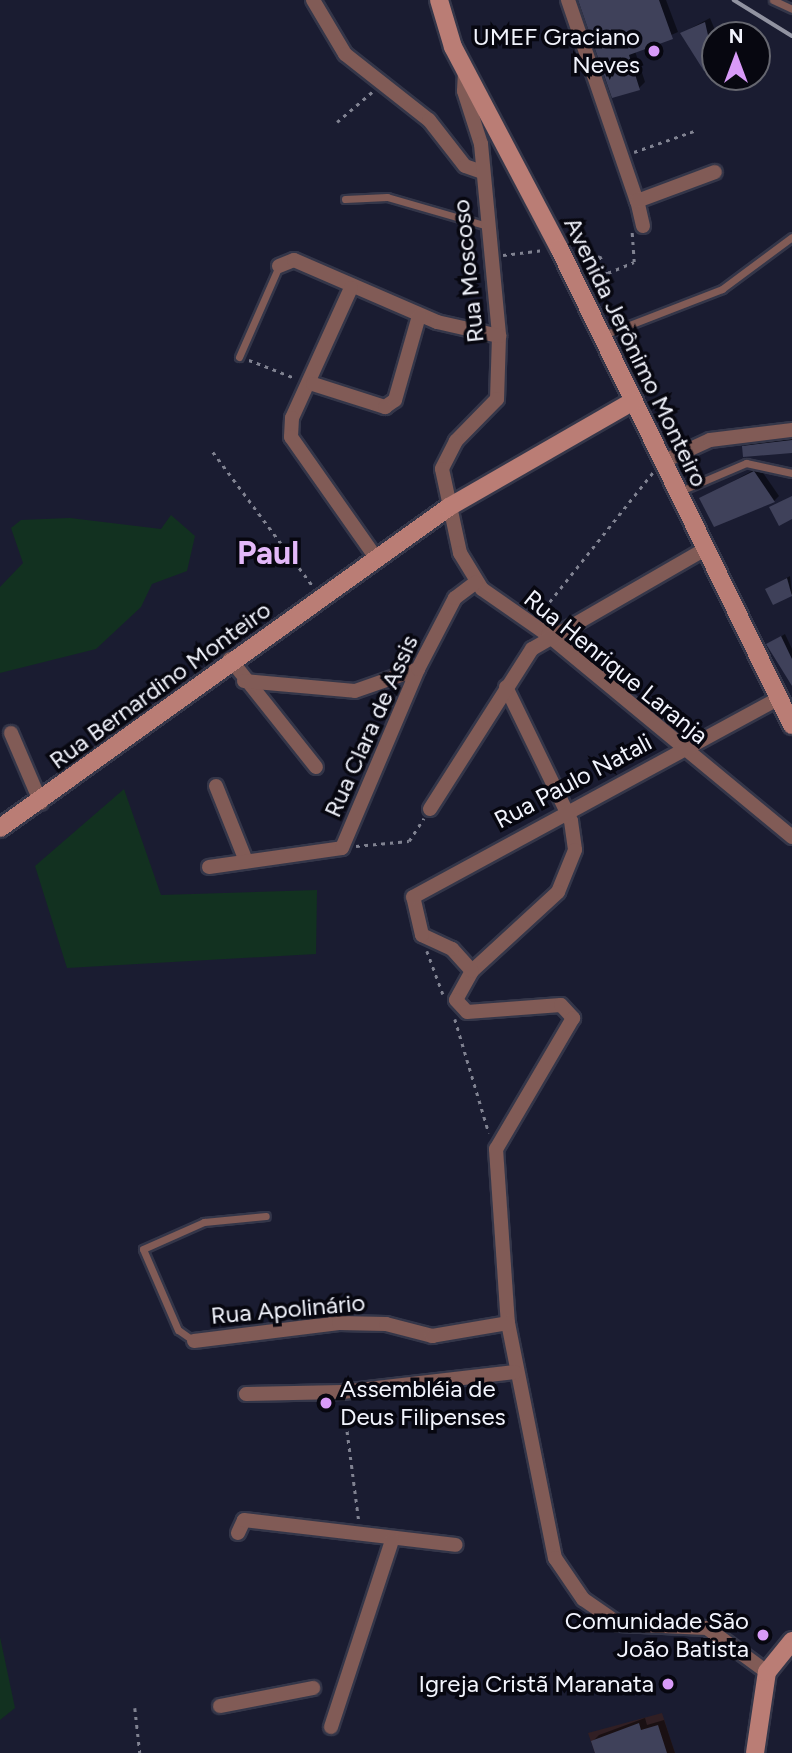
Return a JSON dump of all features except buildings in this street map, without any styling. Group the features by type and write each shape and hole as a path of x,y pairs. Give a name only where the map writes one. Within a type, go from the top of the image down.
{"street":[{"name":"Rua Moscoso","path":"313,0 341,48 429,120 466,166 482,172 484,225 499,336 497,399 456,441 442,468 449,507"},
{"name":"Avenida Jerônimo Monteiro","path":"439,0 466,72 571,272 677,493 785,703 792,725"},
{"path":"568,0 637,201 643,226"},
{"path":"466,72 482,172"},
{"path":"637,201 715,172"},
{"path":"279,266 294,260 351,288 419,316 499,336"},
{"path":"351,288 313,384 292,418 294,444 380,555"},
{"path":"313,384 385,407 395,400 419,316"},
{"name":"Rua Bernardino Monteiro","path":"0,828 41,803 230,659 324,600 380,555 449,507 633,401"},
{"path":"662,462 710,440 792,430"},
{"path":"340,497 380,555"},
{"name":"Rua Henrique Laranja","path":"449,507 460,553 475,582 530,626 548,635 792,836"},
{"path":"430,809 506,687 548,635 705,549"},
{"name":"Rua Clara de Assis","path":"209,867 342,848 418,669 455,598 475,582"},
{"path":"230,659 244,681 316,767"},
{"path":"244,681 355,691 418,669"},
{"path":"506,687 574,831 569,874 517,934 472,971 458,993 460,1009 561,1005 573,1018 496,1149 508,1322 515,1372 555,1558 583,1598 619,1624 707,1628 767,1672"},
{"name":"Rua Paulo Natali","path":"422,935 416,920 413,897 682,748 785,703"},
{"path":"11,733 41,803"},
{"path":"216,786 246,861"},
{"path":"422,935 452,949 472,971"},
{"name":"Rua Apolinário","path":"194,1341 339,1323 386,1324 432,1336 508,1322"},
{"path":"246,1394 342,1392 515,1372"},
{"path":"238,1533 244,1520 361,1537 456,1545"},
{"path":"331,1727 392,1540"},
{"path":"755,1753 767,1672 792,1642"},
{"path":"220,1706 313,1688"}],"lane":[{"path":"773,0 792,9"},
{"path":"345,199 387,197 484,225"},
{"path":"601,337 722,289 792,237"},
{"path":"239,357 279,266"},
{"path":"677,493 746,463 792,473"},
{"path":"194,1341 178,1330 143,1249 204,1222 267,1216"}],"path":[{"path":"337,122 382,83"},
{"path":"621,156 694,131"},
{"path":"571,272 600,256 608,272 634,262 628,231 643,226"},
{"path":"490,256 559,248"},
{"path":"239,357 313,384"},
{"path":"213,452 324,600"},
{"path":"530,626 662,462"},
{"path":"342,848 409,841 430,809"},
{"path":"422,935 446,998"},
{"path":"450,1009 456,1020 496,1149"},
{"path":"342,1392 361,1537"},
{"path":"135,1708 140,1753"}],"shaded area":[{"path":"662,1713 675,1753 595,1753 588,1733"}],"green space":[{"path":"171,515 195,536 187,571 152,584 141,607 96,649 0,673 0,587 23,563 11,528 21,520 70,518 161,529"},
{"path":"124,789 161,895 317,890 316,954 67,968 35,866"},
{"path":"0,1637 15,1708 0,1720"}],"railway":[{"path":"734,0 792,36"}],"place":[{"name":"UMEF Graciano Neves","path":"654,51"},
{"name":"Assembléia de Deus Filipenses","path":"326,1403"},
{"name":"Comunidade São João Batista","path":"763,1635"},
{"name":"Igreja Cristã Maranata","path":"668,1684"}],"district":[{"name":"Paul","path":"268,553"}]}
